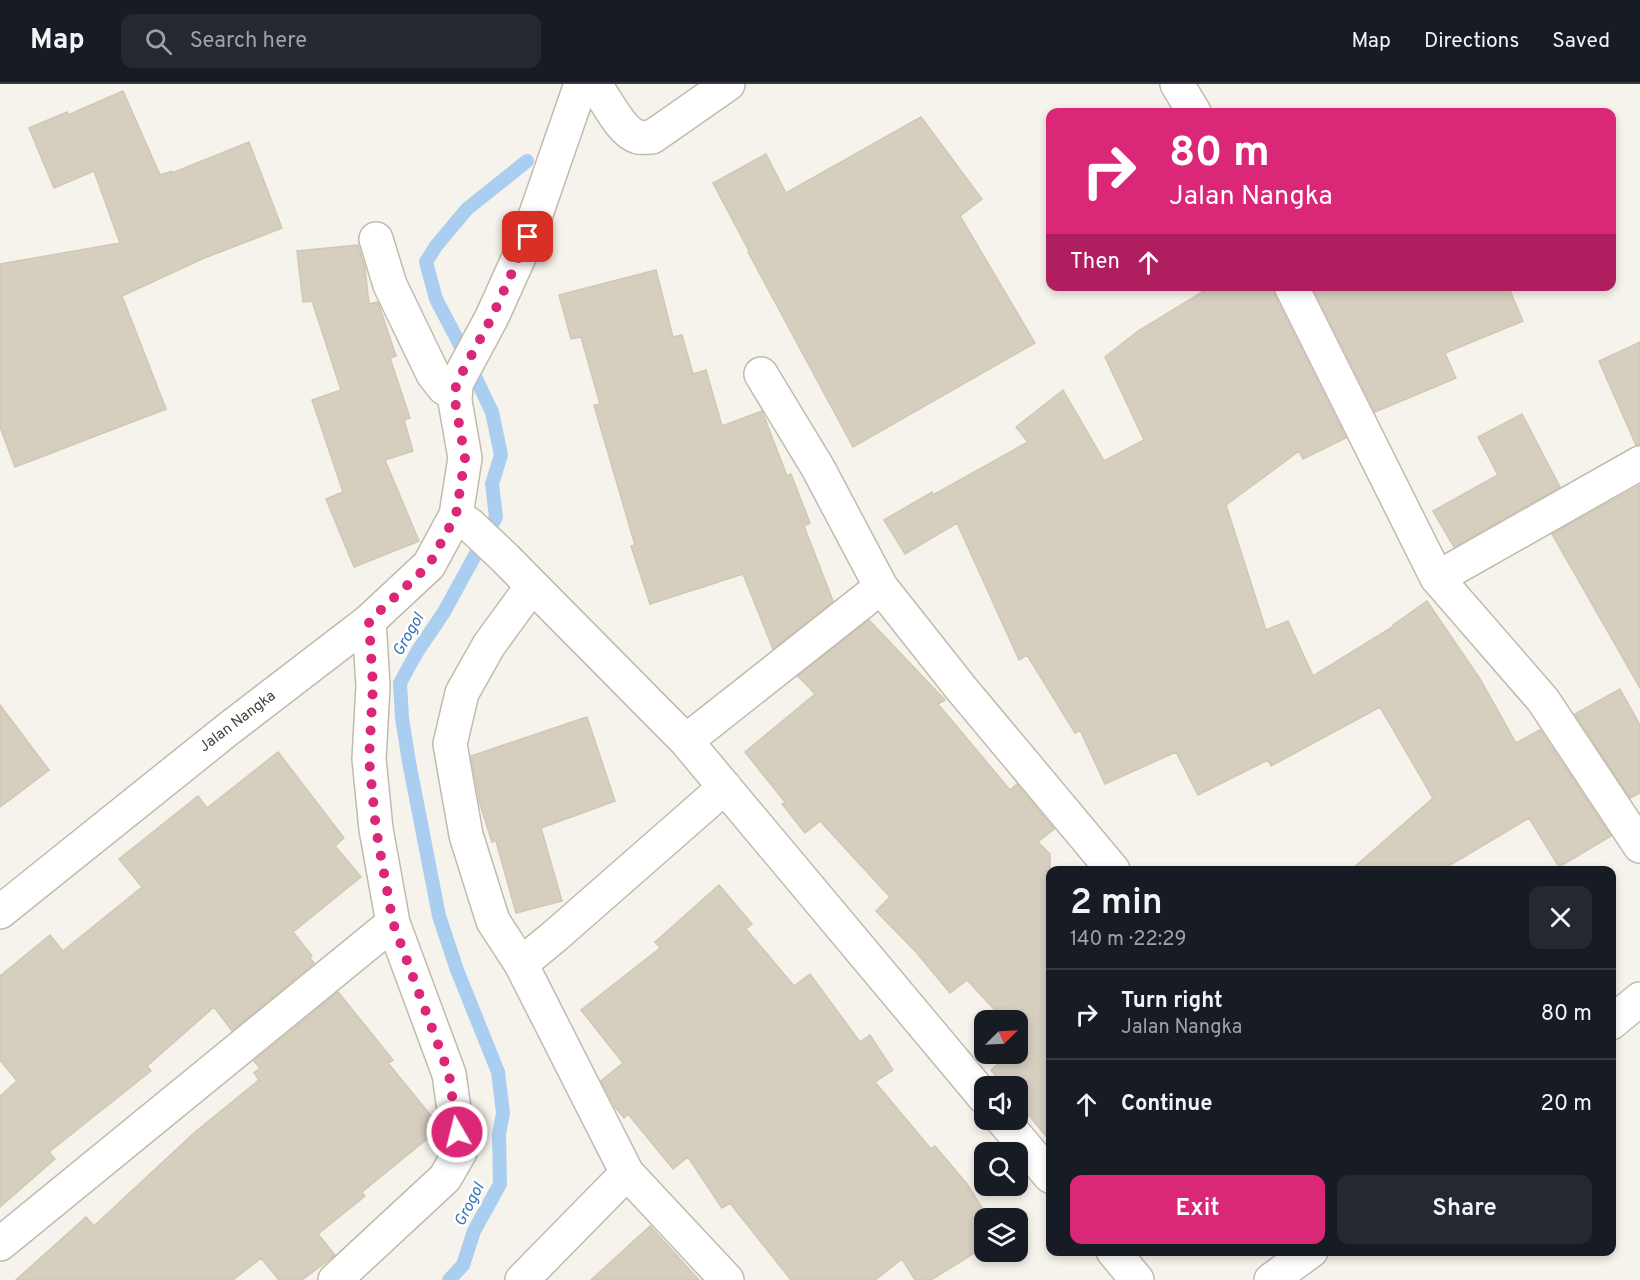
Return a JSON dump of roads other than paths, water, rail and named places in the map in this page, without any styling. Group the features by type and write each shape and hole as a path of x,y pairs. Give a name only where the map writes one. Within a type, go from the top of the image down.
{"street":[{"path":"376,239 390,285 433,374 444,388 455,389 492,317 528,237 581,84"},
{"path":"594,84 606,98 624,128 638,137 652,137 728,84"},
{"path":"1178,84 1192,108"},
{"path":"1294,291 1437,578 1543,700 1640,846"},
{"path":"761,374 818,468 881,587 960,687 1110,866"},
{"name":"Jalan Nangka","path":"0,912 227,730 369,621 429,565 465,522 465,458 455,389"},
{"path":"1437,578 1640,463"},
{"path":"465,522 505,558 686,741 974,1085"},
{"path":"532,586 489,645 462,693 450,744 466,835 493,921 520,964 627,1173 727,1280"},
{"path":"686,741 881,587"},
{"path":"335,1280 445,1178 460,1152 449,1074 393,923 376,829 369,759 373,686 369,621"},
{"path":"520,964 725,787"},
{"path":"0,1244 393,923"},
{"path":"1616,1019 1640,999"},
{"path":"1011,1130 1046,1171"},
{"path":"522,1280 627,1173"},
{"path":"1117,1256 1137,1280"},
{"path":"1271,1280 1304,1256"}],"waterway":[{"name":"Grogol","path":"449,1280 463,1265 474,1231 500,1184 499,1134 503,1113 498,1072 457,970 439,916 409,762 402,718 400,683 417,652 444,612 496,517 492,484 501,455 492,412 436,299 426,262 436,246 467,209 527,161"}]}
